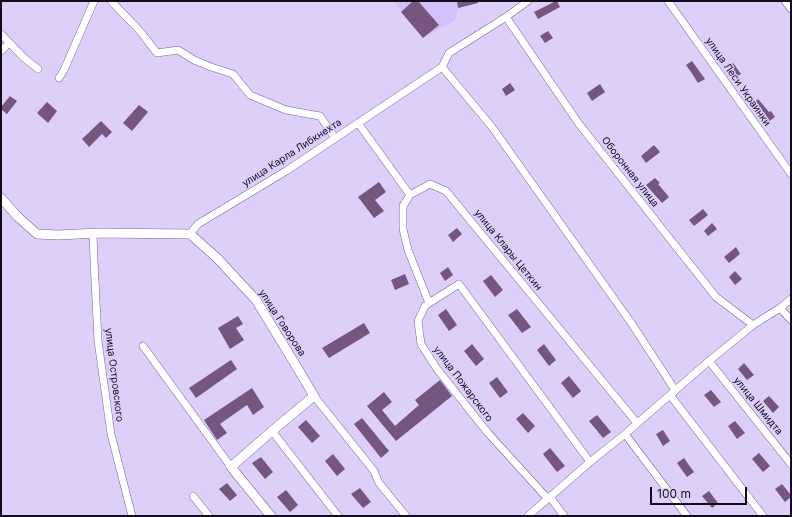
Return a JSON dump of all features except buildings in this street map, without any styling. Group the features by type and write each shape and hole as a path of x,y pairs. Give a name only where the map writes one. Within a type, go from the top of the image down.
{"street":[{"path":"59,78 64,70 94,1"},
{"path":"111,1 139,30 158,53 178,50 194,60 233,74 250,95 286,110 320,116 335,138"},
{"name":"улица Карла Либкнехта","path":"190,234 198,224 286,171 442,67 449,53 506,17 528,1"},
{"name":"улица Леси Украинки","path":"668,1 791,174"},
{"path":"785,1 791,9"},
{"name":"Оборонная улица","path":"506,17 579,124 716,297 753,325"},
{"path":"1,34 22,57 38,69"},
{"path":"1,51 9,43"},
{"path":"442,67 492,127 632,324 676,390"},
{"path":"358,123 410,195 402,206 403,229 408,250 428,303 459,284 590,462"},
{"name":"улица Клары Цеткин","path":"410,195 430,184 446,191 637,423"},
{"path":"1,198 36,234 190,234"},
{"name":"улица Островского","path":"93,234 98,341 112,434 132,516"},
{"name":"улица Говорова","path":"190,234 217,258 256,300 314,396 374,471 378,483 406,516"},
{"path":"528,516 590,462 626,434 709,361 753,325 780,308 791,299"},
{"name":"улица Пожарского","path":"428,303 418,321 421,344 437,369 488,433 564,516"},
{"path":"780,308 791,320"},
{"path":"143,346 231,467 271,516"},
{"name":"улица Шмидта","path":"709,361 791,464"},
{"path":"670,395 763,516"},
{"path":"231,467 314,396"},
{"path":"272,431 338,516"},
{"path":"626,434 687,516"},
{"path":"193,496 209,516"}],"shaded area":[{"path":"394,1 484,1 458,8 455,20 423,38 401,12"}]}
